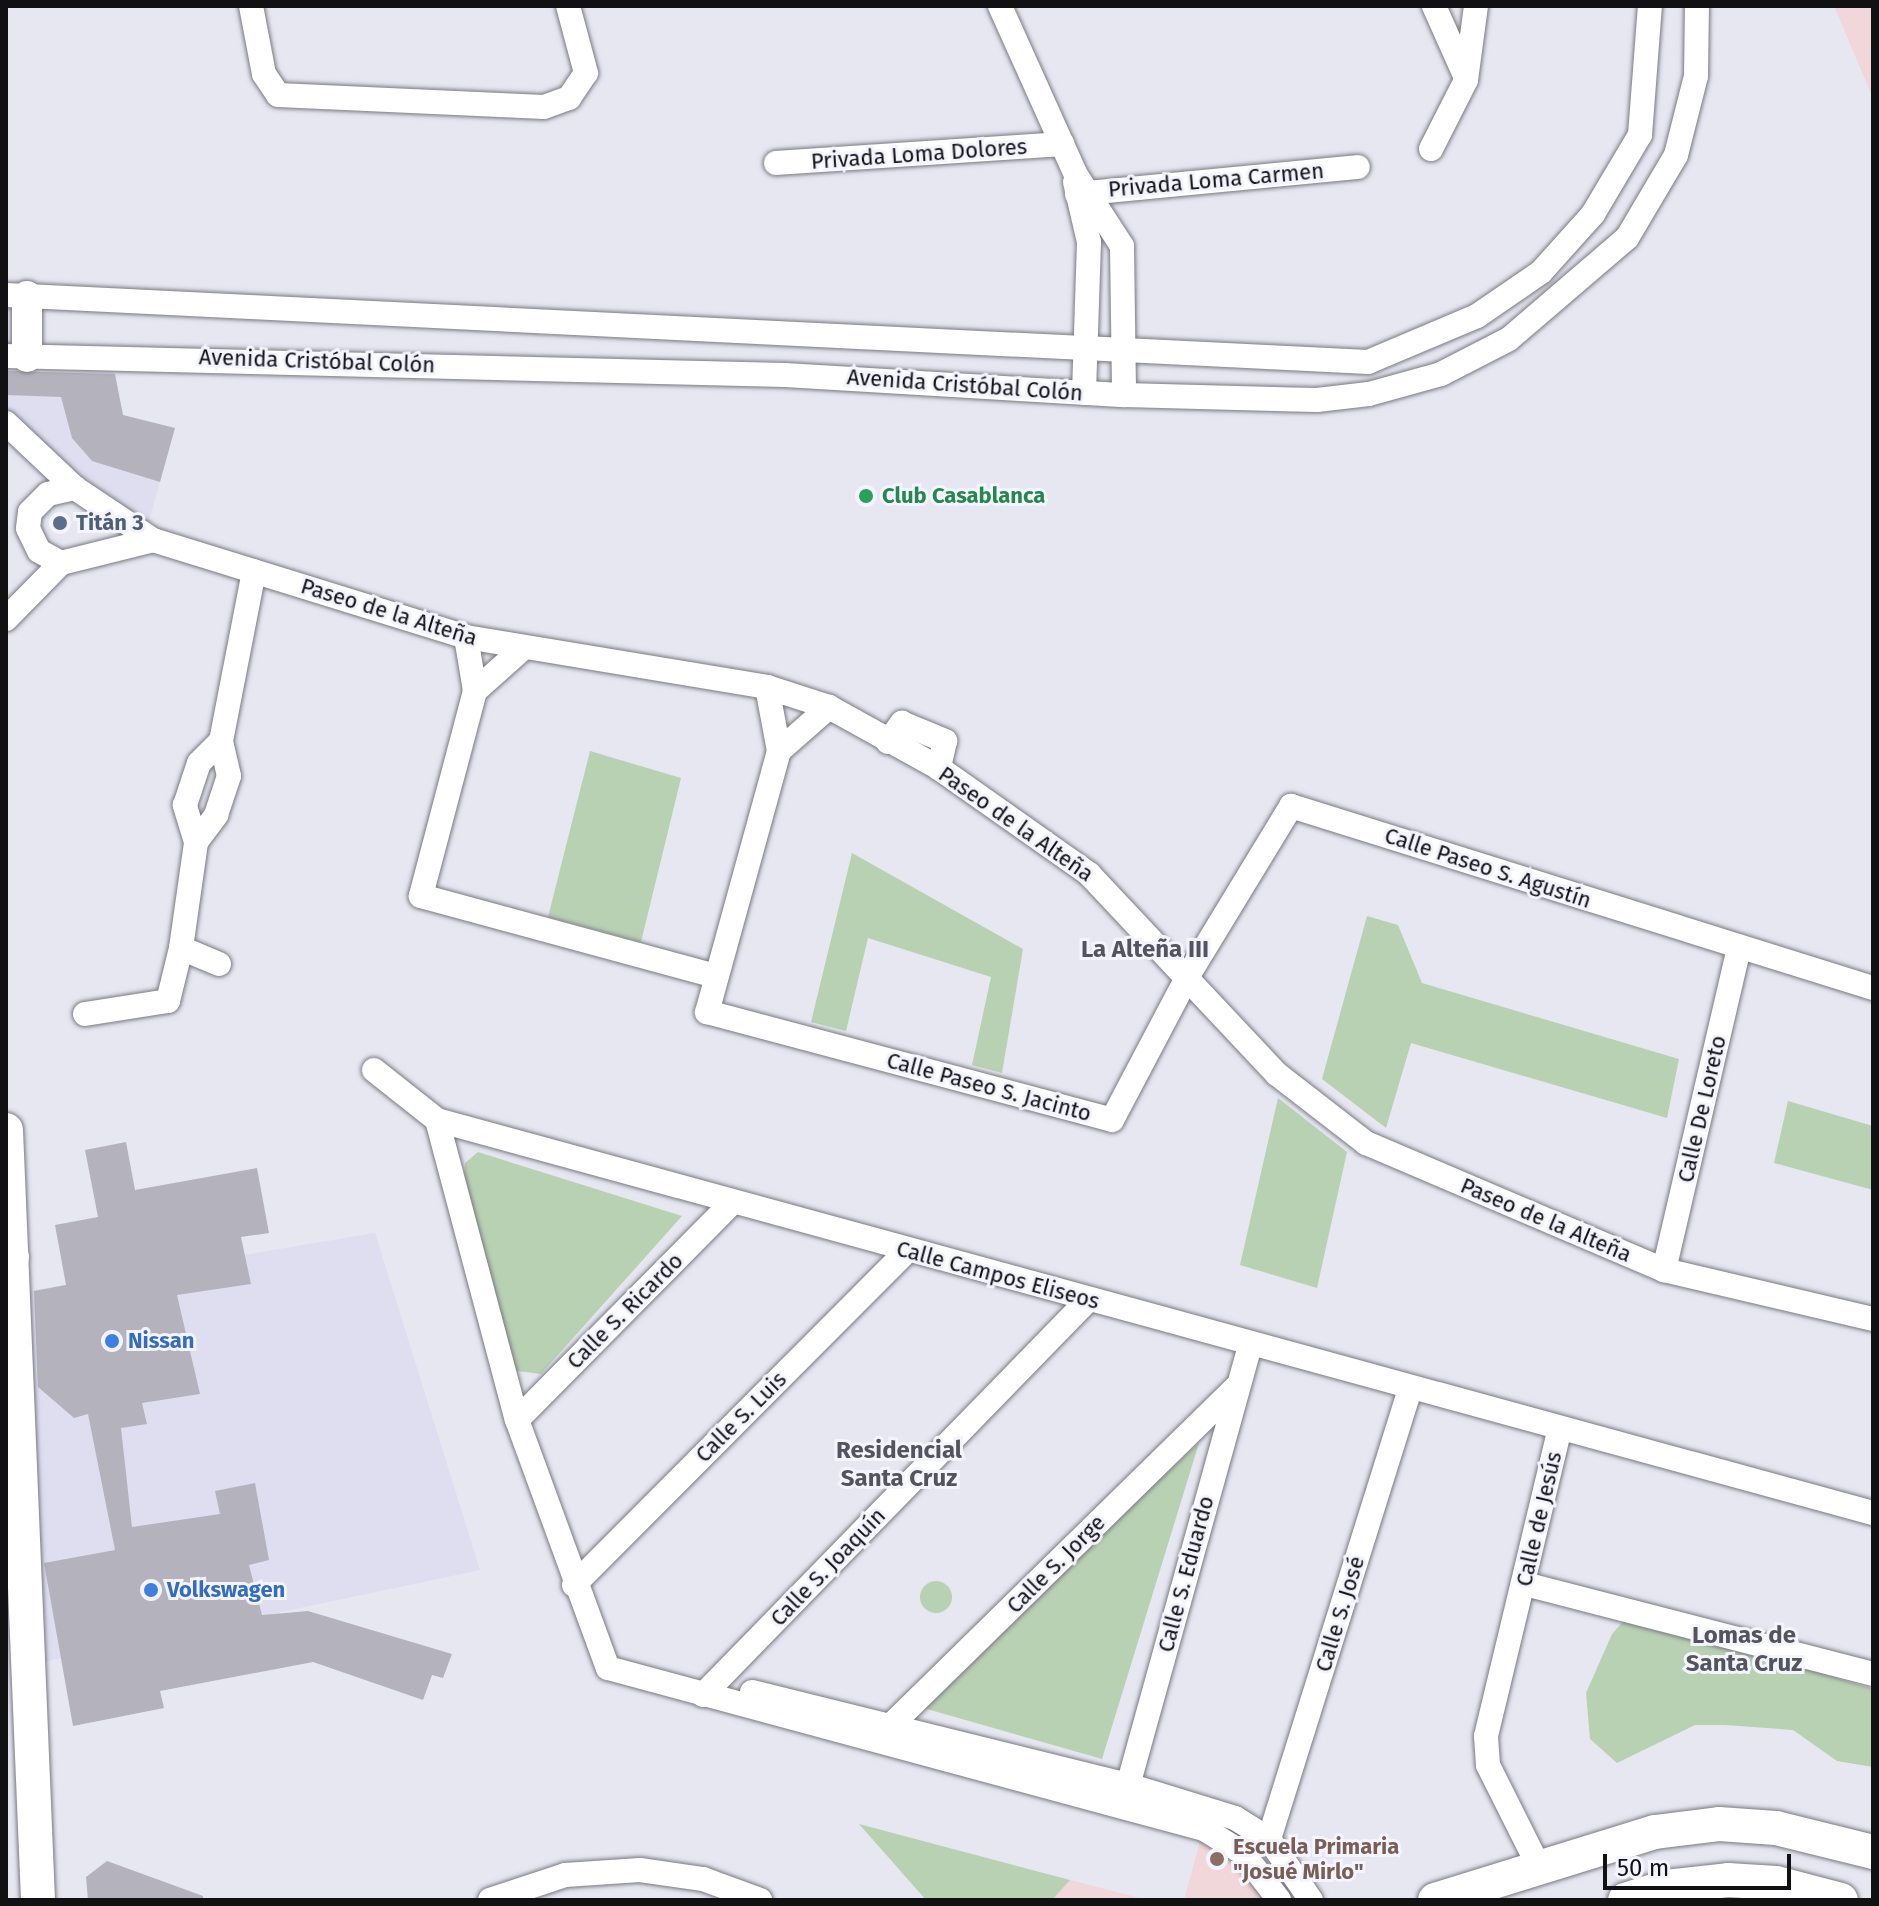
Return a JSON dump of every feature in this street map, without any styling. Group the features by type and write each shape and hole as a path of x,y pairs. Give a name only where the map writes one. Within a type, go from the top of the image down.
{"main road":[{"path":"6,1130 8,1260 38,1900"},
{"path":"1435,1900 1655,1832 1719,1824 1776,1828 1873,1852"},
{"path":"1625,1900 1666,1887 1728,1880 1776,1883 1841,1900"}],"street":[{"path":"251,6 264,74 278,95 544,107 569,98 586,73 568,6"},
{"path":"1006,6 1000,6 1081,187 1122,246 1124,395"},
{"path":"1434,6 1466,80"},
{"path":"1431,149 1466,80 1476,6"},
{"name":"Avenida Cristóbal Colón","path":"16,296 1368,362 1477,316 1541,272 1593,214 1640,135 1650,6"},
{"name":"Avenida Cristóbal Colón","path":"17,356 785,375 1124,395 1317,400 1369,394 1441,374 1509,339 1627,238 1676,155 1696,76 1697,6"},
{"name":"Privada Loma Dolores","path":"776,163 1062,144"},
{"name":"Privada Loma Carmen","path":"1081,187 1358,167"},
{"path":"1081,187 1089,242 1084,393"},
{"path":"16,296 17,356"},
{"name":"Paseo de la Alteña","path":"6,423 75,488 153,540 466,637 521,650 767,687 829,707 939,768 1089,874 1189,974 1277,1074 1366,1143 1664,1270 1873,1319"},
{"path":"61,563 39,551 28,528 30,512 48,494 75,488"},
{"path":"6,619 61,563 153,540"},
{"path":"85,1014 168,1001 181,948 196,842 216,815 229,776 221,741 254,571"},
{"path":"466,637 475,691 421,896 716,976 779,751 767,687"},
{"path":"475,691 521,650"},
{"path":"779,751 829,707"},
{"name":"Calle Paseo S. Agustín","path":"1189,974 1291,806 1873,988"},
{"path":"181,948 219,964"},
{"name":"Calle De Loreto","path":"1664,1270 1739,948"},
{"name":"Calle Paseo S. Jacinto","path":"716,976 707,1012 1112,1120 1189,974"},
{"name":"Calle Campos Eliseos","path":"374,1070 437,1120 1559,1431"},
{"path":"437,1120 517,1420 596,1648 709,1689 1126,1794 1235,1818 1269,1839 1311,1900"},
{"name":"Calle S. Ricardo","path":"517,1420 733,1202"},
{"name":"Calle S. Luis","path":"574,1585 908,1250"},
{"name":"Calle S. Joaquín","path":"709,1689 1088,1300"},
{"name":"Calle S. Eduardo","path":"1126,1794 1250,1345"},
{"name":"Calle S. Jorge","path":"882,1734 1237,1386"},
{"name":"Calle S. José","path":"1269,1839 1410,1390"},
{"name":"Calle de Jesús","path":"1539,1867 1488,1765 1486,1736 1525,1584 1559,1431 1873,1513"},
{"path":"1525,1584 1873,1674"},
{"path":"1126,1794 1220,1835 1252,1863 1279,1900"},
{"path":"490,1900 565,1875 640,1870 703,1879 760,1900"}],"shaded area":[{"path":"1834,6 1873,6 1873,98"},
{"path":"6,357 111,362 123,415 175,428 146,531 6,421"},
{"path":"375,1233 480,1570 34,1664 22,1292"},
{"name":"Escuela Primaria \"Josué Mirlo\"","path":"1202,1834 1218,1840 1274,1900 1184,1900"},
{"path":"1070,1880 1148,1900 1052,1900"}],"green space":[{"path":"590,751 681,778 641,942 548,917"},
{"path":"852,853 1023,949 1002,1073 972,1065 991,977 868,938 846,1031 811,1022"},
{"path":"1367,916 1398,925 1422,983 1679,1059 1667,1118 1411,1043 1386,1128 1322,1079"},
{"path":"1278,1098 1347,1152 1317,1288 1240,1265"},
{"path":"1788,1101 1873,1126 1873,1190 1774,1163"},
{"path":"478,1152 682,1216 541,1374 517,1371 497,1317 464,1179 465,1163"},
{"path":"1199,1443 1102,1759 920,1707 958,1665"},
{"path":"936,1581 948,1585 952,1597 948,1609 936,1613 924,1609 920,1597 924,1585"},
{"path":"1628,1616 1873,1689 1873,1767 1837,1761 1793,1730 1725,1725 1695,1725 1617,1763 1590,1739 1586,1693 1612,1634"},
{"path":"859,1824 1070,1880 1052,1900 926,1900"}],"building":[{"path":"6,371 115,374 123,415 175,428 160,482 92,461 72,438 61,397 6,395"},
{"path":"126,1142 135,1190 257,1168 269,1233 241,1237 251,1284 177,1295 200,1394 142,1403 147,1424 121,1428 132,1527 220,1514 215,1491 255,1483 269,1560 249,1565 262,1615 308,1611 452,1654 443,1678 432,1675 423,1700 313,1662 160,1691 164,1708 73,1726 44,1563 115,1550 88,1414 74,1418 38,1387 34,1291 66,1285 55,1225 98,1217 85,1150"},
{"path":"107,1861 203,1896 203,1900 88,1900 86,1877"}],"place":[{"name":"Club Casablanca","path":"866,496"},
{"name":"Titán 3","path":"60,523"},
{"name":"Nissan","path":"112,1341"},
{"name":"Volkswagen","path":"151,1590"},
{"name":"Escuela Primaria \"Josué Mirlo\"","path":"1217,1859"}],"district":[{"name":"La Alteña III","path":"1145,950"},
{"name":"Residencial Santa Cruz","path":"899,1465"},
{"name":"Lomas de Santa Cruz","path":"1744,1650"}]}
